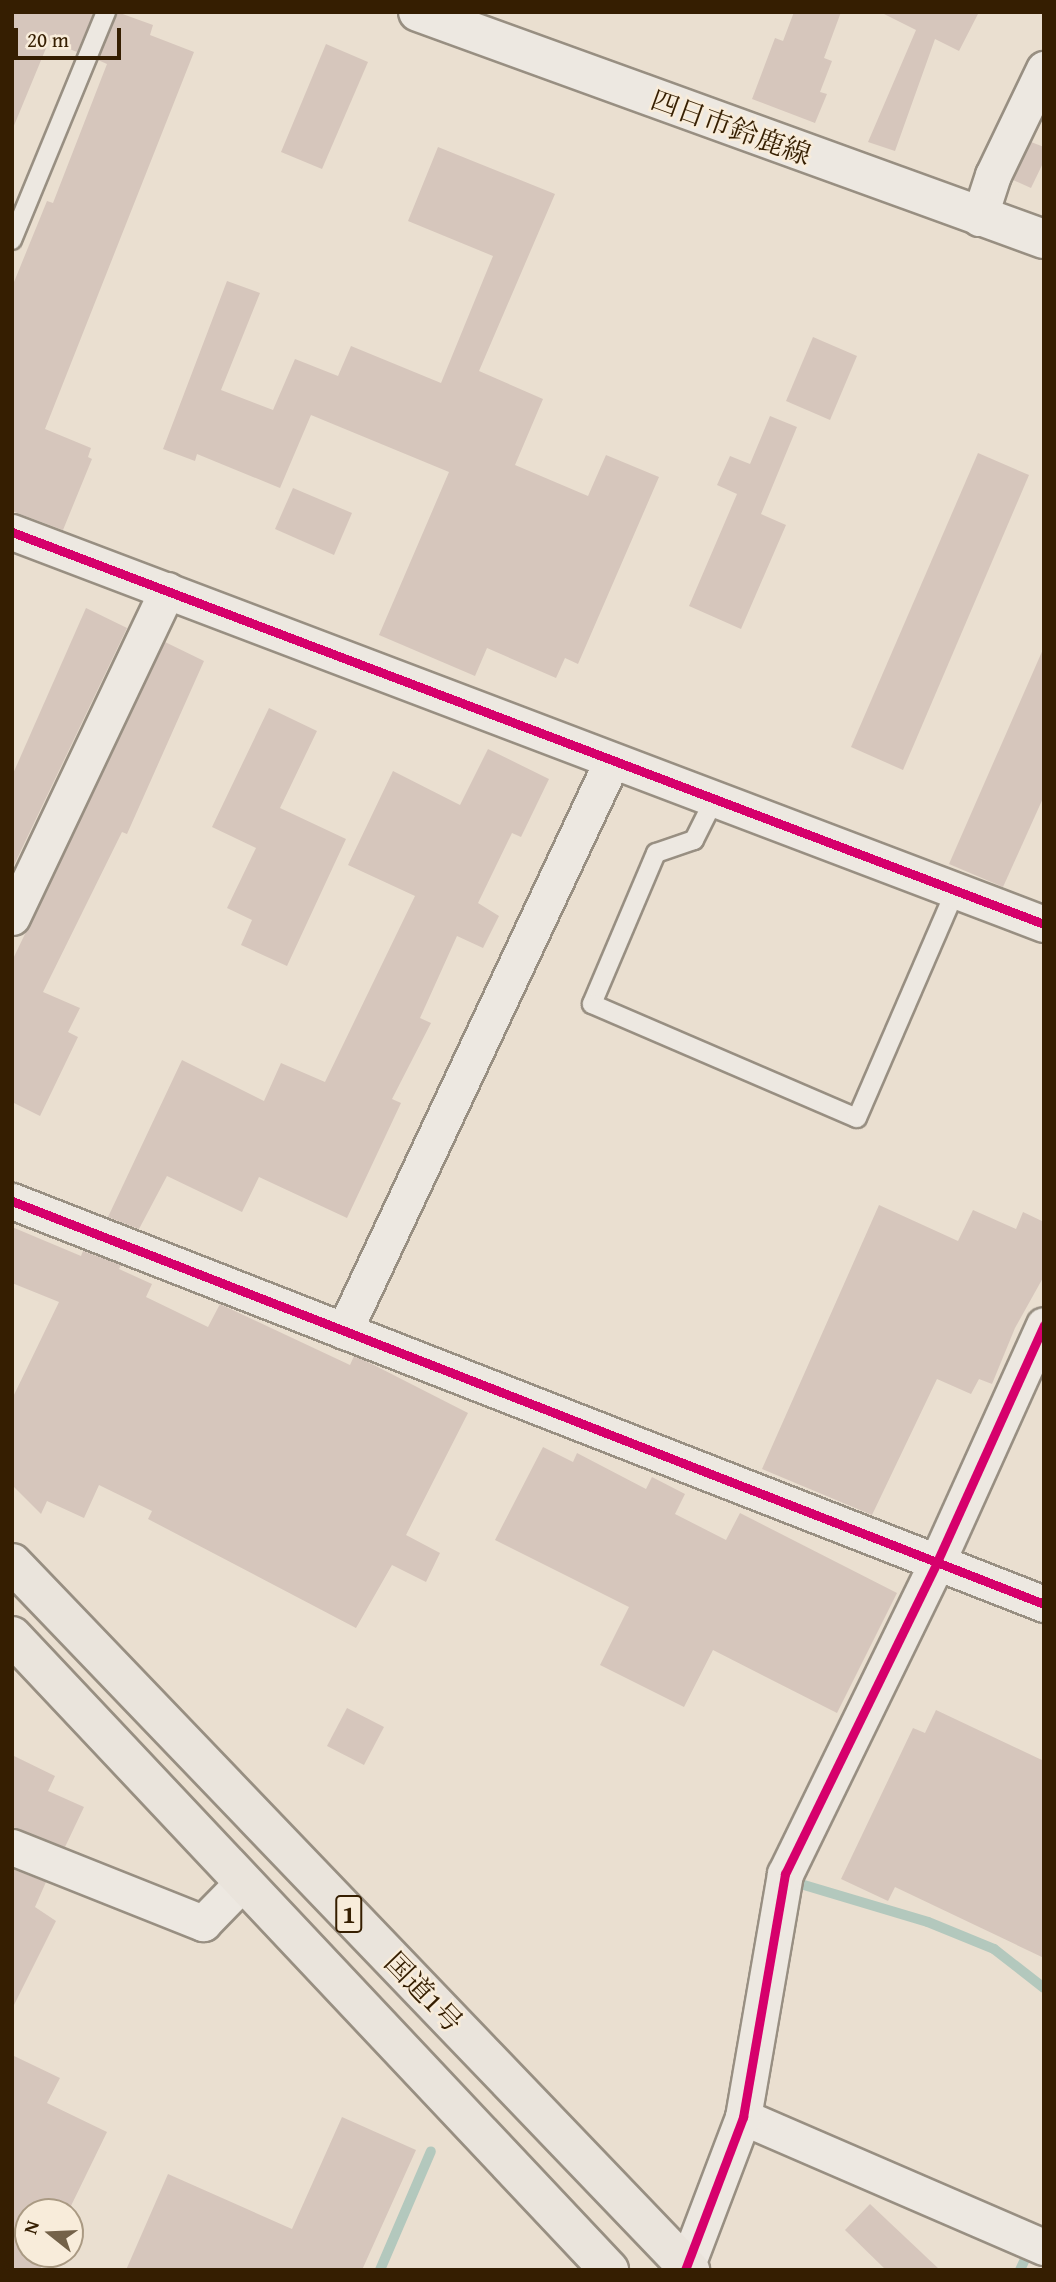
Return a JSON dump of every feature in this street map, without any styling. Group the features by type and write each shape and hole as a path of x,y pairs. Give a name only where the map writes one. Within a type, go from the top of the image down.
{"highway":[{"name":"国道1号","path":"12,1563 687,2268"},
{"name":"国道1号","path":"12,1636 241,1884 609,2270"}],"main road":[{"name":"四日市鈴鹿線","path":"418,12 482,23 979,218 1044,239"}],"street":[{"path":"979,218 993,175 1044,69"},
{"path":"12,532 1044,924"},
{"path":"12,916 167,590"},
{"path":"344,1331 612,761"},
{"path":"12,1201 1044,1604"},
{"path":"687,2268 743,2117 785,1874 936,1564 1044,1325"},
{"path":"12,1847 203,1923 241,1884"},
{"path":"743,2117 1044,2248"}],"lane":[{"path":"12,240 106,12"},
{"path":"714,800 694,840 656,853 592,1004 857,1118 955,891"}],"building":[{"path":"12,12 94,12 77,52 49,41 13,128"},
{"path":"117,12 153,25 150,35 194,52 45,429 91,448 88,457 92,459 63,530 12,511 12,287 47,201 53,203 107,64 98,60"},
{"path":"794,12 841,12 824,58 832,61 820,92 827,94 815,123 752,99 775,38 783,41"},
{"path":"880,12 979,12 959,51 935,39 895,151 868,142 916,30"},
{"path":"326,44 368,62 322,169 281,152"},
{"path":"1031,142 1044,147 1044,161 1031,188 1013,180"},
{"path":"438,147 555,194 479,371 543,399 515,465 588,496 606,455 659,477 578,664 565,658 556,678 487,648 475,676 379,635 449,472 311,415 280,488 197,454 195,461 163,449 227,281 260,293 221,390 273,410 295,359 338,376 351,346 441,383 493,256 408,221"},
{"path":"813,337 857,356 830,420 786,401"},
{"path":"770,416 797,427 761,514 786,525 741,629 689,606 737,494 717,485 730,456 750,464"},
{"path":"978,453 1029,475 903,770 851,747"},
{"path":"293,488 352,513 334,555 275,529"},
{"path":"86,608 127,628 14,865 12,776"},
{"path":"165,642 204,661 127,834 122,832 43,992 80,1008 68,1032 78,1037 40,1116 12,1102 12,961"},
{"path":"1044,647 1044,796 1003,887 949,864"},
{"path":"269,708 317,731 280,808 346,839 287,966 241,945 252,920 227,908 256,848 212,827"},
{"path":"488,749 549,779 521,837 512,833 478,903 499,916 483,948 457,936 420,1018 431,1023 392,1099 401,1103 347,1218 259,1177 242,1212 167,1176 139,1229 108,1217 182,1060 264,1101 281,1063 325,1082 415,896 348,865 393,771 460,805"},
{"path":"879,1205 958,1241 973,1210 1016,1229 1023,1212 1044,1222 1044,1276 1015,1328 992,1384 979,1379 971,1394 937,1379 872,1515 762,1469"},
{"path":"12,1227 81,1256 83,1251 121,1265 119,1269 152,1284 146,1297 208,1327 220,1304 350,1365 354,1356 364,1360 468,1413 406,1535 440,1553 426,1582 392,1565 356,1628 148,1519 152,1511 99,1485 84,1518 47,1501 41,1514 12,1485 12,1399 59,1302 12,1283"},
{"path":"543,1447 573,1462 577,1453 646,1489 652,1477 685,1494 675,1514 726,1540 740,1513 897,1593 837,1713 713,1650 684,1707 600,1665 629,1607 495,1540"},
{"path":"347,1708 384,1727 364,1765 327,1746"},
{"path":"936,1710 1044,1761 1044,1958 895,1887 888,1901 841,1879 913,1728 925,1733"},
{"path":"12,1755 55,1776 48,1791 84,1807 65,1847 12,1827"},
{"path":"12,1869 46,1882 35,1907 56,1921 12,2009"},
{"path":"12,2055 60,2078 47,2103 107,2132 75,2198 14,2198 14,2268 41,2268 12,2270"},
{"path":"342,2117 416,2150 362,2270 126,2270 168,2174 292,2229"},
{"path":"870,2204 940,2270 886,2270 845,2230"}],"waterway":[{"path":"804,1885 928,1922 994,1949 1044,1988"},
{"path":"380,2270 431,2151"},
{"path":"1020,2270 1026,2257"}],"cycle path":[{"path":"12,532 1044,924"},
{"path":"12,1201 1044,1604"},
{"path":"685,2270 743,2117 785,1874 936,1564 1044,1325"}]}
